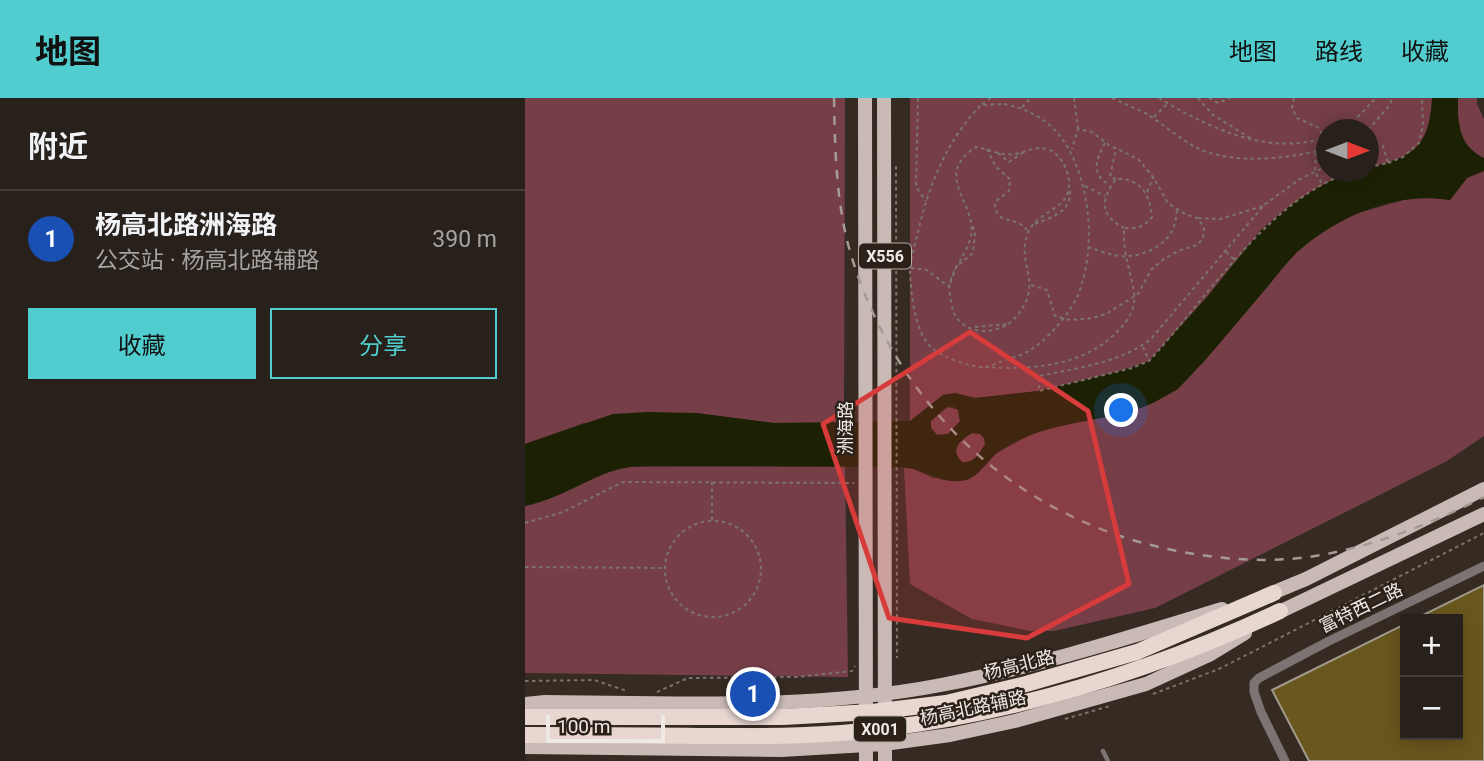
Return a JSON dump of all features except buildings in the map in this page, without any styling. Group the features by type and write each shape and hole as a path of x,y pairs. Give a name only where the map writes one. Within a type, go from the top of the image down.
{"highway":[{"name":"杨高北路","path":"525,717 783,717 872,712 946,703 1026,684 1137,652 1274,593"},
{"name":"杨高北路","path":"525,735 780,736 879,729 964,716 1142,669 1280,611"}],"main road":[{"name":"洲海路","path":"865,98 866,756"},
{"name":"X556","path":"884,98 892,473 885,756"},
{"name":"杨高北路","path":"1274,593 1484,489"},
{"name":"杨高北路","path":"1280,611 1484,514"},
{"name":"杨高北路辅路","path":"525,704 754,704 885,694 941,686 1011,670 1133,636 1274,593"},
{"name":"杨高北路辅路","path":"525,747 781,750 885,756 950,735 1015,721 1146,684 1209,655 1280,611"}],"street":[{"name":"富特西二路","path":"1285,761 1261,712 1254,692 1254,683 1329,641 1484,566"}],"lane":[{"path":"1103,751 1108,761"}],"path":[{"path":"918,98 916,187 926,202"},
{"path":"991,98 964,122 947,150 926,202 910,268 914,312 930,347 949,359 984,367 1019,370 1056,364 1082,356 1106,342 1124,326 1134,307 1124,228"},
{"path":"1021,108 1031,98"},
{"path":"1071,152 1079,129 1074,98"},
{"path":"1112,98 1153,118 1206,152 1264,158 1316,152 1315,172 1322,185"},
{"path":"1160,98 1194,118 1254,140 1283,145 1316,140"},
{"path":"1198,98 1213,115 1254,140"},
{"path":"1209,98 1218,103 1230,98"},
{"path":"1294,98 1292,107 1297,118 1316,127"},
{"path":"1356,119 1375,98"},
{"path":"1377,119 1392,98"},
{"path":"1379,165 1403,157 1419,143 1423,125 1422,98"},
{"path":"1153,118 1168,103"},
{"path":"981,105 1004,104 1021,108 1046,122 1075,160 1089,222 1088,247 1077,295 1061,323 1027,352 984,367"},
{"path":"1079,129 1091,132 1116,149 1138,159 1153,177 1168,203 1197,218 1220,219 1265,205"},
{"path":"1105,142 1098,157 1097,172 1101,180 1111,185"},
{"path":"1379,147 1383,146 1388,163"},
{"path":"956,267 973,253 975,233 958,192 956,179 959,165 967,153 976,148 1013,154 1043,148 1052,150 1067,168 1071,193 1067,205 1060,214 1034,224"},
{"path":"987,149 996,167 1010,179 1009,191 995,202 995,211 1000,218 1022,225 1027,231"},
{"path":"1116,149 1110,177 1128,178 1138,184 1146,194 1151,204 1152,217 1146,225 1134,229 1124,228 1109,220 1105,210 1106,197 1116,179"},
{"path":"996,152 1009,162 1025,151"},
{"path":"1067,168 1075,160"},
{"path":"896,167 891,415 897,658"},
{"path":"1315,172 1300,179 1265,205 1151,339 1142,346 1108,360 1039,376 1038,391 1132,368 1149,361 1261,230 1287,208 1329,182"},
{"path":"1146,194 1153,177"},
{"path":"1083,186 1106,197"},
{"path":"972,225 968,245 949,286 954,314 972,328 987,332 1008,324 1024,305 1030,285 1024,254 1027,231 1064,201 1069,190"},
{"path":"1088,247 1126,256 1136,256 1152,250 1166,239 1174,227 1177,209"},
{"path":"1030,285 1047,290 1055,316 1070,320 1106,314 1134,296 1151,270 1164,259 1197,245 1203,239 1204,227 1197,218"},
{"path":"1225,252 1235,261"},
{"path":"910,268 927,270 949,286"},
{"path":"972,328 1008,324"},
{"path":"1142,346 1149,361"},
{"path":"1056,364 1059,372"},
{"path":"525,523 563,512 623,482 865,478"},
{"path":"712,481 712,521"},
{"path":"712,521 727,523 740,530 754,546 759,559 760,574 749,601 724,616 709,617 682,607 666,582 665,568 667,553 679,535 691,526 712,521"},
{"path":"525,567 665,568"},
{"path":"656,692 688,678 797,677 852,671 856,664"},
{"path":"525,681 594,680 630,692"}],"highlighted area":[{"path":"970,332 1088,411 1129,584 1027,638 889,618 823,424"}],"shaded area":[{"path":"525,98 845,98 844,423 774,423 696,413 584,423 525,444"},
{"path":"910,98 1432,98 1428,127 1417,147 1398,159 1379,164 1379,119 1316,119 1316,182 1331,182 1313,190 1261,230 1207,297 1149,361 1107,375 1038,391 975,398 955,393 943,395 910,421"},
{"path":"1432,98 1458,98 1461,133 1469,147 1484,158 1484,171 1467,178 1450,200 1410,199 1371,208 1318,236 1291,258 1178,389 1147,406 1026,437 998,452 979,472 966,480 950,481 904,467 640,466 610,472 525,506 525,444 613,414 696,413 774,423 910,421 943,395 955,393 975,398 1038,391 1132,368 1149,361 1207,297 1261,230 1287,208 1328,182 1379,182 1379,164 1408,154 1417,147 1428,127","holes":["952,406 958,410 960,421 948,434 937,435 931,428 931,421 945,408","972,433 980,434 985,444 973,460 962,462 956,453 960,442"]},
{"path":"1458,98 1477,98 1484,119 1484,158 1469,147 1461,133"},
{"path":"1484,171 1484,436 1447,461 1155,608 1054,631 1030,631 972,619 910,584 904,468 914,469 933,478 974,476 997,453 1028,436 1153,403 1202,364 1299,249 1327,229 1355,214 1407,199 1424,197 1450,200 1467,178"},
{"path":"948,407 958,410 960,421 948,434 937,435 931,428 931,421"},
{"path":"972,433 980,434 985,445 973,460 962,462 956,449 960,442"},
{"path":"845,465 848,677 525,673 525,506 622,467"}],"railway":[{"path":"834,98 837,177 846,236 871,309 898,359 930,404 967,445 1009,479 1056,509 1108,532 1163,548 1201,555 1277,560 1338,552 1381,540 1423,525 1484,497"}],"place":[{"name":"杨高北路洲海路","path":"753,694"}]}
